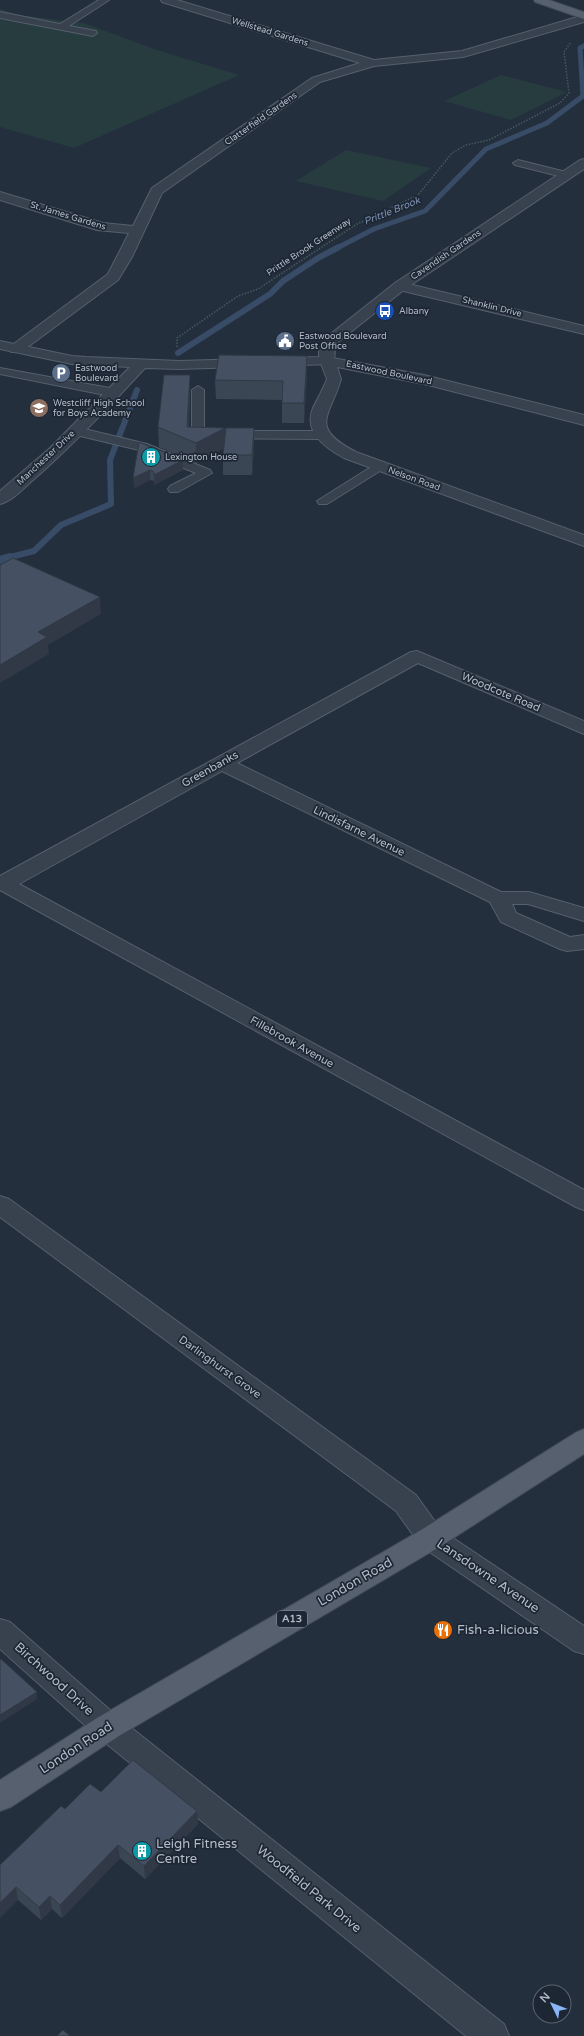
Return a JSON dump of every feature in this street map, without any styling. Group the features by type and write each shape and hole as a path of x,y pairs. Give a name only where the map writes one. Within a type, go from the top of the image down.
{"main road":[{"path":"539,0 584,17"},
{"name":"London Road","path":"0,1796 108,1727 431,1538 584,1440"}],"street":[{"name":"Wellstead Gardens","path":"166,0 374,64"},
{"name":"Clatterfield Gardens","path":"16,349 112,277 121,266 145,210 157,191 316,80 348,69 374,64 464,54 584,17"},
{"name":"Cavendish Gardens","path":"326,361 326,349 333,339 400,286 584,163"},
{"name":"St. James Gardens","path":"0,196 102,227 136,230"},
{"name":"Shanklin Drive","path":"400,286 584,330"},
{"name":"Eastwood Boulevard","path":"0,345 72,360 141,364 326,361 410,376 584,420"},
{"path":"322,434 319,422 321,408 329,394 334,379 326,361"},
{"name":"Manchester Drive","path":"0,499 28,477 115,394 141,364"},
{"name":"Nelson Road","path":"322,434 338,449 379,466 584,541"},
{"name":"Woodcote Road","path":"417,656 584,728"},
{"name":"Greenbanks","path":"2,883 417,656"},
{"name":"Lindisfarne Avenue","path":"221,763 498,898 529,898 584,915"},
{"name":"Fillebrook Avenue","path":"2,883 584,1201"},
{"path":"498,898 508,917 567,944 584,942"},
{"name":"Darlinghurst Grove","path":"0,1205 406,1503 431,1538"},
{"name":"Lansdowne Avenue","path":"431,1538 584,1642"},
{"name":"Birchwood Drive","path":"0,1631 108,1727"},
{"name":"Woodfield Park Drive","path":"108,1727 492,2036"}],"lane":[{"path":"63,26 105,0"},
{"path":"0,15 93,33"},
{"path":"518,163 567,175"},
{"path":"0,370 115,394"},
{"path":"198,390 198,435 322,434"},
{"path":"76,431 134,444 206,473 174,489"},
{"path":"323,501 379,466"}],"path":[{"name":"Prittle Brook Greenway","path":"179,364 177,338 238,296 258,289 358,224 418,195 452,153 466,145 489,140 560,103 569,93 564,52 572,41"}],"green space":[{"path":"0,9 19,15 84,23 157,50 239,75 74,148 0,127"},
{"path":"501,75 567,92 511,120 444,101"},
{"path":"346,150 431,168 383,201 296,181"}],"building":[{"path":"219,355 307,356 304,403 282,403 283,381 215,380"},
{"path":"164,375 190,375 187,427 225,428 196,443 158,427"},
{"path":"226,428 254,428 252,455 223,455"},
{"path":"139,442 183,460 154,475 154,472 150,470 133,478"},
{"path":"13,558 100,597 38,632 47,637 0,665 0,565"},
{"path":"1,1659 37,1692 0,1715 0,1660"},
{"path":"133,1760 197,1811 144,1866 118,1845 60,1905 50,1896 39,1907 16,1887 0,1903 0,1865 61,1806 65,1809 90,1784 101,1792"},
{"path":"63,2030 70,2036 57,2036"}],"waterway":[{"name":"Prittle Brook","path":"337,248 374,229 425,211 486,149 547,123 583,96 580,48 584,46"},
{"name":"Prittle Brook","path":"178,353 270,294 283,281 318,258 339,247"},
{"name":"Prittle Brook","path":"7,558 34,551 61,525 111,504 110,460 137,390"},
{"name":"Prittle Brook","path":"0,560 10,557"}],"place":[{"name":"Albany","path":"385,311"},
{"name":"Eastwood Boulevard Post Office","path":"285,341"},
{"name":"Eastwood Boulevard","path":"61,373"},
{"name":"Westcliff High School for Boys Academy","path":"39,408"},
{"name":"Lexington House","path":"151,457"},
{"name":"Fish-a-licious","path":"443,1630"},
{"name":"Leigh Fitness Centre","path":"142,1851"}]}
